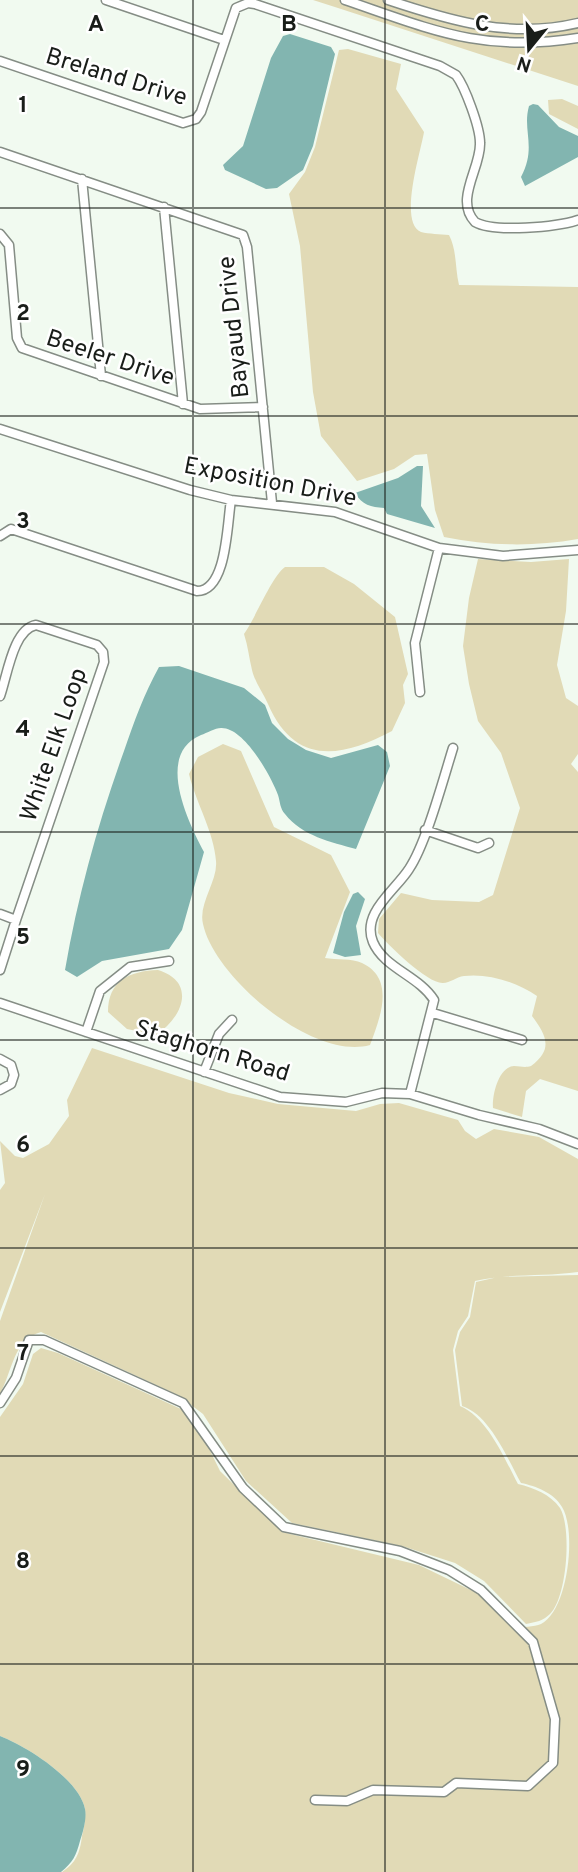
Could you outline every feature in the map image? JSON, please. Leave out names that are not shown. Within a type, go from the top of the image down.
[{"type":"street","points":[[106,0],[225,40]]},
{"type":"street","points":[[345,0],[469,40],[532,44],[578,38]]},
{"type":"street","points":[[387,0],[458,23],[490,29],[556,28],[578,23]]},
{"type":"street","name":"Breland Drive","points":[[0,61],[183,123],[190,122],[201,112],[236,8],[248,3],[255,4],[450,71],[460,81],[479,136],[480,149],[467,197],[470,218],[491,228],[565,224],[578,220]]},
{"type":"street","name":"Bayaud Drive","points":[[0,152],[236,231],[246,241],[272,503]]},
{"type":"street","points":[[82,179],[101,376]]},
{"type":"street","points":[[164,207],[183,404]]},
{"type":"street","name":"Beeler Drive","points":[[0,234],[9,244],[18,344],[27,352],[183,404],[213,411],[263,407]]},
{"type":"street","name":"Exposition Drive","points":[[0,429],[190,490],[231,500],[272,503],[357,517],[439,548],[503,556],[578,550]]},
{"type":"street","points":[[0,536],[11,529],[197,591],[206,591],[215,584],[221,566],[231,500]]},
{"type":"street","points":[[420,692],[415,643],[439,548]]},
{"type":"street","name":"White Elk Loop","points":[[0,696],[20,635],[28,627],[36,625],[97,645],[103,652],[104,662],[0,970]]},
{"type":"street","points":[[410,1094],[433,1013],[434,1000],[426,987],[384,957],[374,945],[369,930],[378,909],[413,863],[453,748]]},
{"type":"street","points":[[425,830],[478,849],[489,844]]},
{"type":"street","points":[[0,914],[16,919]]},
{"type":"street","points":[[86,1032],[100,991],[130,967],[169,961]]},
{"type":"street","name":"Staghorn Road","points":[[0,1003],[280,1097],[346,1102],[382,1093],[410,1094],[539,1129],[578,1144]]},
{"type":"street","points":[[433,1013],[522,1040]]},
{"type":"street","points":[[204,1072],[219,1034],[232,1020]]},
{"type":"street","points":[[0,1059],[11,1065],[14,1075],[10,1084],[0,1090]]},
{"type":"street","points":[[0,1403],[16,1378],[29,1340],[44,1340],[183,1404],[243,1488],[284,1527],[400,1551],[449,1570],[481,1590],[533,1642],[555,1719],[553,1763],[528,1786],[456,1783],[444,1792],[373,1790],[347,1801],[314,1800]]},
{"type":"shaded area","points":[[313,0],[578,0],[578,86],[338,8]]},
{"type":"shaded area","points":[[348,49],[401,64],[396,89],[424,132],[413,186],[411,215],[414,226],[421,232],[449,235],[459,285],[578,287],[578,539],[511,544],[444,537],[435,510],[427,454],[415,455],[394,469],[357,481],[321,436],[313,392],[300,246],[289,194],[305,172],[315,147],[339,50]]},
{"type":"shaded area","points":[[562,99],[578,106],[578,129],[549,114],[548,100]]},
{"type":"shaded area","points":[[478,559],[531,562],[569,559],[566,611],[557,665],[566,698],[578,706],[578,754],[571,764],[578,772],[578,1091],[540,1079],[526,1091],[522,1117],[493,1108],[494,1097],[497,1083],[504,1071],[514,1066],[531,1066],[543,1054],[544,1036],[532,1016],[537,996],[492,977],[464,976],[446,983],[436,982],[409,963],[378,933],[379,919],[401,893],[432,900],[479,902],[493,895],[520,808],[501,753],[478,721],[469,684],[463,646],[469,598]]},
{"type":"shaded area","points":[[285,567],[324,567],[354,584],[395,617],[408,674],[403,685],[405,703],[392,731],[355,747],[321,751],[306,747],[292,738],[279,724],[253,675],[244,634],[275,579]]},
{"type":"shaded area","points":[[223,744],[241,751],[274,827],[331,855],[350,892],[325,958],[358,961],[373,970],[379,979],[382,989],[381,1011],[370,1045],[347,1047],[321,1040],[295,1028],[246,990],[226,968],[211,945],[202,916],[216,869],[215,850],[189,774],[198,757]]},
{"type":"shaded area","points":[[158,970],[178,983],[182,991],[179,1010],[156,1035],[127,1029],[108,1012],[109,1001],[116,985],[129,976]]},
{"type":"shaded area","points":[[92,1048],[229,1093],[278,1104],[356,1111],[380,1104],[399,1103],[458,1120],[465,1131],[476,1139],[494,1129],[539,1137],[578,1159],[578,1272],[475,1281],[468,1316],[458,1331],[453,1350],[460,1406],[487,1429],[518,1484],[547,1495],[560,1508],[564,1518],[567,1546],[564,1578],[556,1605],[550,1614],[539,1621],[526,1624],[484,1581],[455,1563],[402,1546],[292,1523],[246,1481],[203,1414],[178,1395],[41,1332],[32,1336],[19,1349],[0,1394],[0,1321],[45,1194],[0,1312],[0,1190],[5,1183],[0,1141],[15,1156],[23,1158],[49,1144],[69,1116],[67,1100]]},
{"type":"shaded area","points":[[578,1275],[578,1872],[62,1872],[74,1861],[80,1848],[85,1815],[81,1798],[73,1786],[50,1765],[0,1736],[0,1417],[23,1384],[33,1354],[41,1348],[58,1353],[181,1409],[200,1430],[220,1471],[282,1532],[419,1565],[477,1593],[514,1628],[531,1626],[541,1624],[558,1604],[569,1551],[567,1518],[562,1507],[549,1494],[521,1483],[489,1428],[481,1418],[462,1406],[455,1350],[460,1332],[470,1317],[476,1282],[498,1277]]},
{"type":"water","points":[[290,34],[331,47],[335,54],[313,146],[303,170],[277,188],[266,189],[225,170],[223,165],[243,146],[271,58],[283,36]]},
{"type":"water","points":[[538,105],[559,127],[578,136],[578,157],[525,186],[521,177],[529,148],[527,115],[529,106]]},
{"type":"water","points":[[417,466],[423,466],[421,506],[435,528],[387,514],[384,508],[367,505],[355,493],[398,478]]},
{"type":"water","points":[[179,666],[244,688],[265,705],[272,723],[288,739],[306,750],[331,758],[378,745],[387,752],[390,766],[356,849],[308,833],[292,822],[282,810],[278,795],[263,765],[239,735],[221,728],[201,735],[187,744],[180,757],[179,789],[190,824],[204,852],[182,930],[169,949],[102,961],[77,977],[65,970],[83,887],[106,805],[144,698],[159,667]]},
{"type":"water","points":[[358,892],[365,899],[356,926],[361,955],[345,957],[333,953],[344,912],[353,894]]},
{"type":"water","points":[[0,1736],[50,1765],[73,1786],[81,1798],[85,1809],[82,1833],[77,1851],[61,1872],[0,1872]]}]
